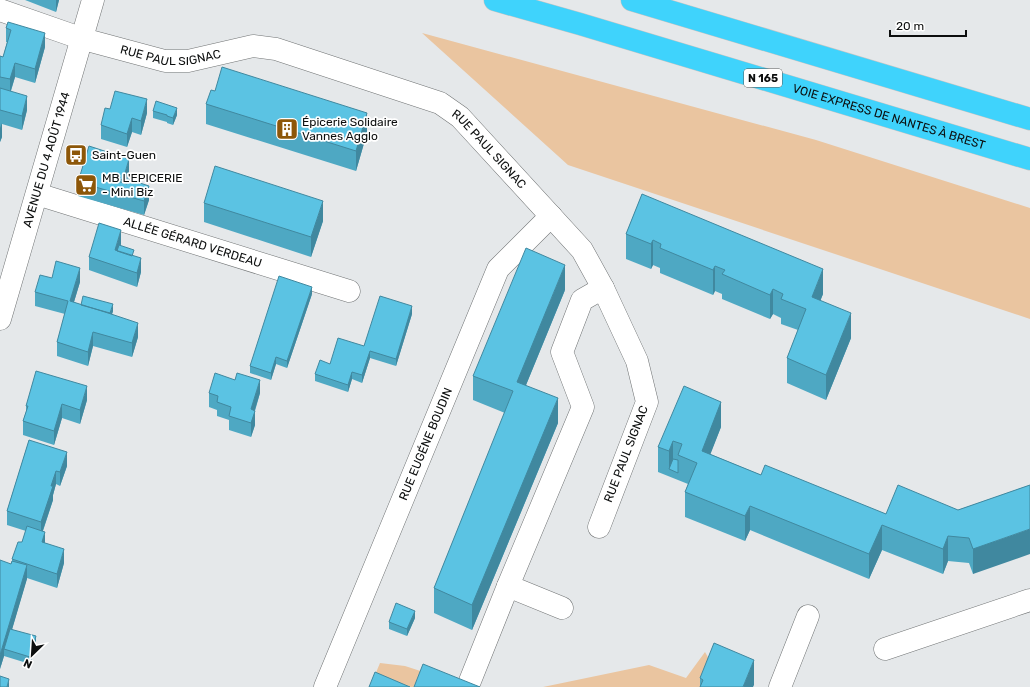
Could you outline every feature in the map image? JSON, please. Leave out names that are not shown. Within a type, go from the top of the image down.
[{"type":"highway","name":"VOIE EXPRESS DE NANTES À BREST","points":[[495,0],[1030,159]]},
{"type":"highway","points":[[632,0],[1030,119]]},
{"type":"street","name":"AVENUE DU 4 AOÛT 1944","points":[[0,319],[83,39],[93,0]]},
{"type":"street","name":"RUE PAUL SIGNAC","points":[[0,10],[83,39],[165,61],[188,61],[253,46],[276,49],[440,103],[460,117],[582,250],[603,288],[637,361],[647,402],[599,527]]},
{"type":"street","name":"ALLÉE GÉRARD VERDEAU","points":[[37,194],[349,291]]},
{"type":"street","name":"RUE EUGÉNE BOUDIN","points":[[325,687],[498,269],[551,216]]},
{"type":"street","points":[[470,680],[583,407],[562,352],[582,300],[603,288]]},
{"type":"street","points":[[508,586],[562,608]]},
{"type":"street","points":[[885,649],[1030,600]]},
{"type":"street","points":[[780,687],[808,616]]},
{"type":"shaded area","points":[[422,33],[816,140],[1030,208],[1030,319],[568,165]]},
{"type":"shaded area","points":[[705,652],[714,668],[705,687],[543,687],[649,665],[686,678]]},
{"type":"shaded area","points":[[380,663],[405,666],[470,687],[370,687]]},
{"type":"building","points":[[8,22],[45,33],[35,69],[15,63],[10,79],[0,77],[0,56],[3,57],[11,30],[6,28]]},
{"type":"building","points":[[222,67],[367,113],[356,151],[206,104],[211,90],[215,91]]},
{"type":"building","points":[[0,88],[27,96],[22,116],[0,110]]},
{"type":"building","points":[[115,91],[147,99],[141,121],[132,118],[127,134],[101,125],[105,108],[110,109]]},
{"type":"building","points":[[156,101],[177,108],[173,118],[153,111]]},
{"type":"building","points":[[89,146],[129,159],[123,180],[115,178],[114,180],[127,184],[128,179],[149,186],[144,201],[78,182]]},
{"type":"building","points":[[215,166],[323,201],[311,237],[204,203]]},
{"type":"building","points":[[642,194],[823,269],[812,297],[851,313],[826,375],[787,358],[806,309],[781,299],[783,294],[773,289],[770,295],[722,274],[725,270],[715,266],[713,270],[660,248],[661,244],[653,240],[651,244],[626,234]]},
{"type":"building","points":[[99,223],[121,230],[115,250],[141,258],[137,273],[89,257]]},
{"type":"building","points":[[119,245],[134,250],[132,256],[117,251]]},
{"type":"building","points":[[526,248],[565,265],[517,382],[558,398],[472,605],[434,588],[513,391],[473,376]]},
{"type":"building","points":[[56,261],[80,268],[70,301],[138,323],[132,343],[93,332],[88,352],[57,342],[68,301],[35,292],[40,275],[52,278]]},
{"type":"building","points":[[279,276],[312,287],[287,361],[276,357],[271,373],[250,366]]},
{"type":"building","points":[[83,296],[113,304],[110,313],[81,305]]},
{"type":"building","points":[[380,296],[412,306],[396,359],[370,351],[362,375],[352,372],[348,385],[315,374],[320,360],[330,364],[338,338],[364,346]]},
{"type":"building","points":[[36,371],[87,386],[80,410],[62,404],[54,431],[23,421]]},
{"type":"building","points":[[215,373],[235,380],[237,373],[260,380],[251,409],[255,411],[251,423],[229,416],[231,407],[217,402],[218,396],[209,393]]},
{"type":"building","points":[[684,386],[721,402],[702,451],[761,475],[765,465],[886,514],[898,485],[958,510],[1030,485],[1030,529],[973,549],[969,538],[948,536],[943,549],[882,525],[869,554],[750,506],[745,516],[685,492],[697,463],[678,455],[682,444],[673,441],[669,451],[658,447]]},
{"type":"building","points":[[29,440],[67,452],[60,472],[56,471],[51,486],[53,486],[41,522],[7,511]]},
{"type":"building","points":[[673,459],[678,460],[678,473],[669,469]]},
{"type":"building","points":[[27,526],[45,532],[42,542],[64,549],[57,574],[12,559],[18,542],[22,542]]},
{"type":"building","points":[[0,560],[11,564],[12,561],[27,565],[0,655]]},
{"type":"building","points":[[396,603],[415,611],[407,629],[389,622]]},
{"type":"building","points":[[10,629],[36,636],[30,657],[4,649]]},
{"type":"building","points":[[714,643],[754,660],[743,687],[700,687],[703,680],[700,678]]},
{"type":"building","points":[[423,664],[480,687],[414,687]]},
{"type":"building","points":[[375,672],[410,687],[369,687]]},
{"type":"building","points":[[0,676],[9,679],[7,687],[0,687]]},
{"type":"place","name":"Épicerie Solidaire Vannes Agglo","points":[[287,129]]},
{"type":"place","name":"Saint-Guen","points":[[76,155]]},
{"type":"place","name":"MB L'EPICERIE - Mini Biz","points":[[86,185]]}]
